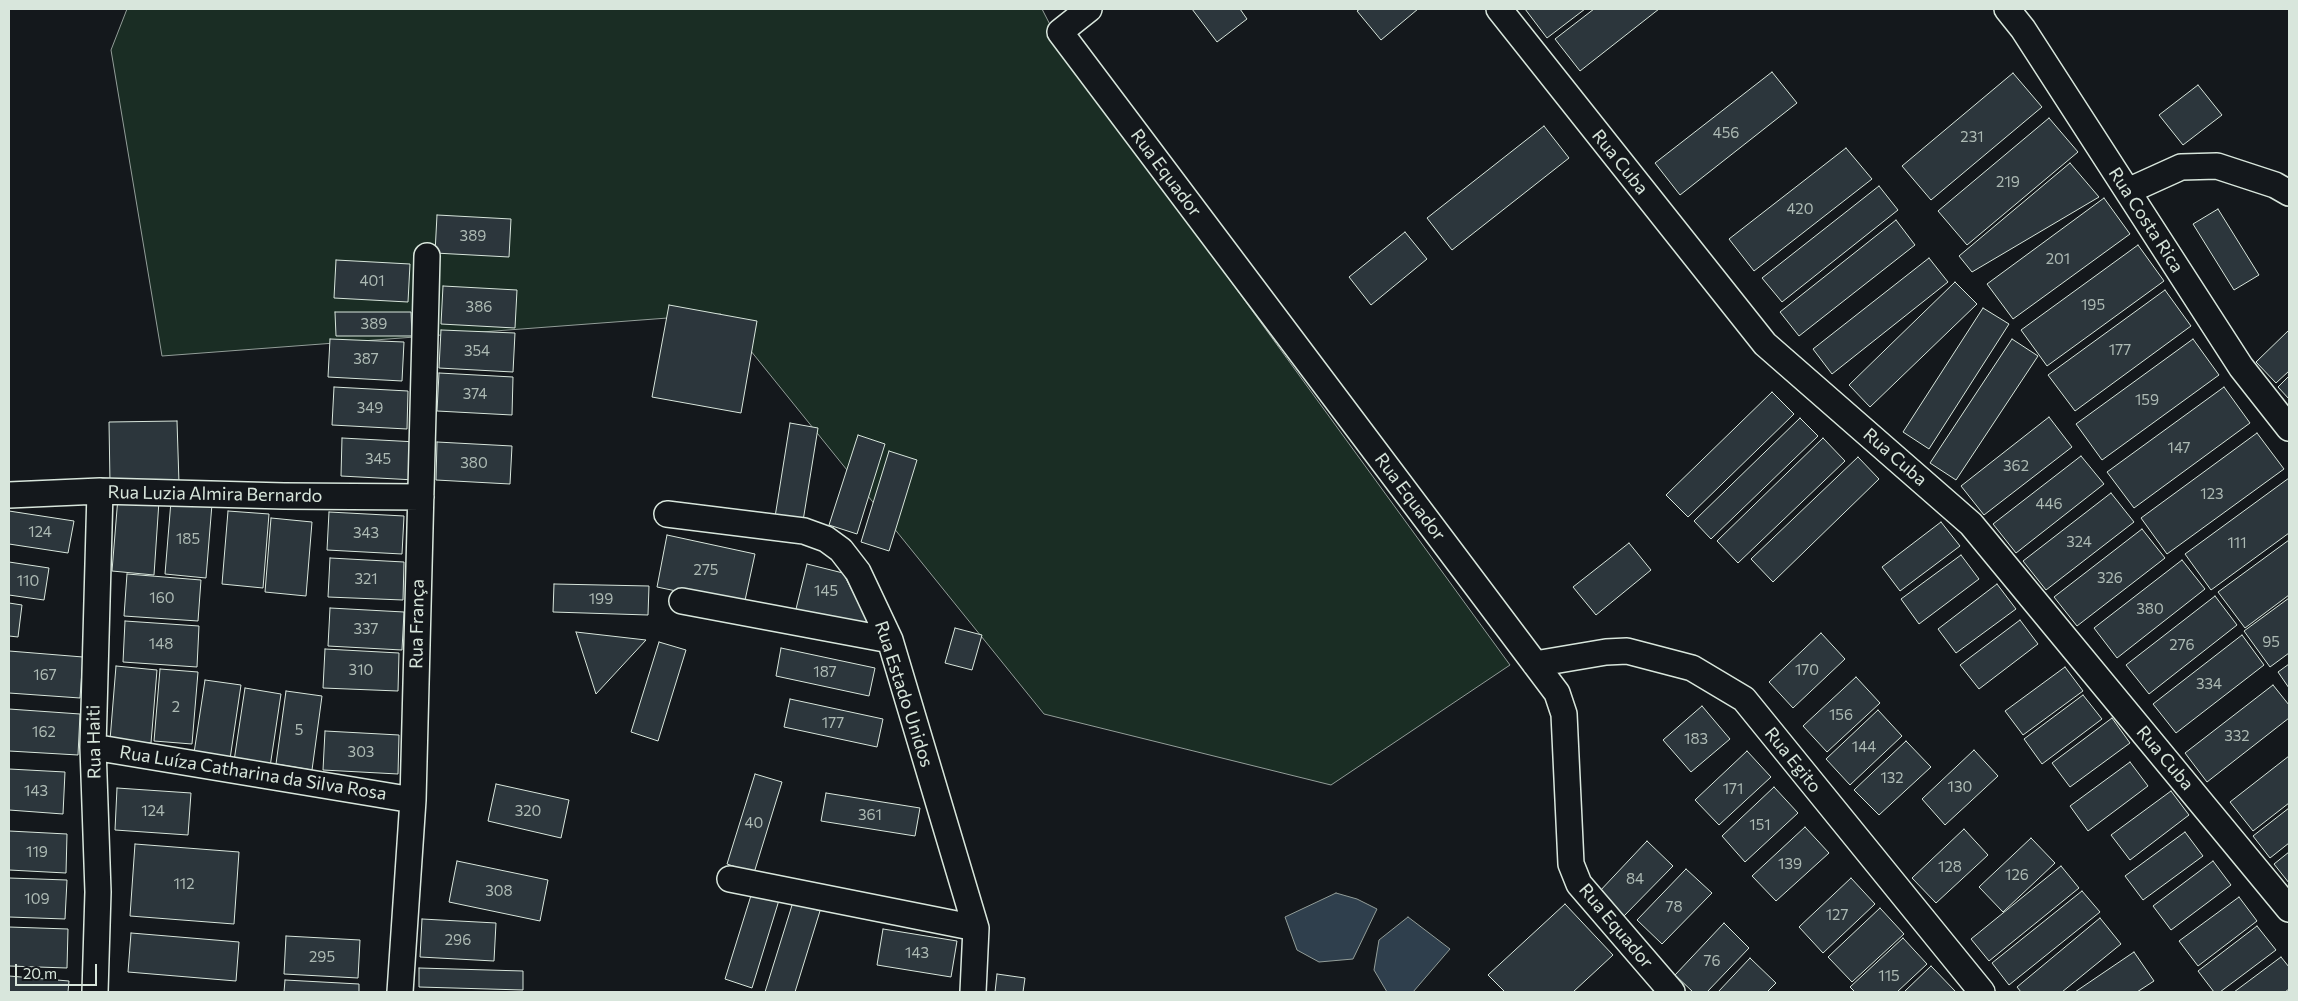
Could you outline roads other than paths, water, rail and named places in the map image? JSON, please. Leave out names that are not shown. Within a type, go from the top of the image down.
[{"type":"street","name":"Rua Equador","points":[[1089,9],[1060,32],[1557,693],[1564,714],[1571,864],[1579,884],[1672,992]]},
{"type":"street","name":"Rua Cuba","points":[[1498,9],[1765,344],[1971,524],[2289,908]]},
{"type":"street","name":"Rua Costa Rica","points":[[2007,9],[2023,29],[2241,367],[2289,428]]},
{"type":"street","points":[[2128,191],[2181,167],[2217,166],[2275,185],[2289,193]]},
{"type":"street","name":"Rua França","points":[[400,992],[413,800],[427,256]]},
{"type":"street","name":"Rua Luzia Almira Bernardo","points":[[9,495],[100,491],[284,496],[421,497]]},
{"type":"street","name":"Rua Haiti","points":[[95,992],[98,892],[92,747],[100,491]]},
{"type":"street","name":"Rua Estado Unidos","points":[[667,514],[804,531],[826,539],[841,550],[858,572],[890,640],[976,928],[973,992]]},
{"type":"street","points":[[682,601],[890,640]]},
{"type":"street","name":"Rua Egito","points":[[1535,664],[1606,652],[1627,651],[1692,668],[1744,700],[1982,992]]},
{"type":"street","name":"Rua Luíza Catharina da Silva Rosa","points":[[92,747],[413,800]]},
{"type":"street","points":[[730,879],[976,928]]},
{"type":"water","points":[[1336,893],[1357,899],[1377,909],[1353,959],[1319,962],[1297,950],[1285,917]]},
{"type":"water","points":[[1408,917],[1450,949],[1413,992],[1387,992],[1374,970],[1379,940]]}]
